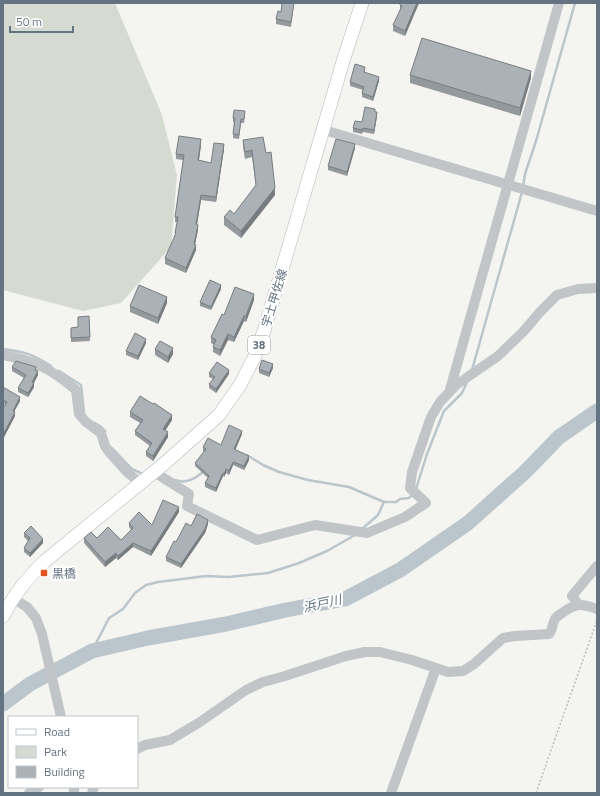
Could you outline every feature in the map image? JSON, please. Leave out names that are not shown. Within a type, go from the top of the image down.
[{"type":"main road","name":"宇土甲佐線","points":[[3,616],[12,598],[28,576],[154,472],[219,415],[244,379],[254,358],[266,324],[362,3]]},
{"type":"street","points":[[449,393],[559,3]]},
{"type":"street","points":[[324,130],[597,211]]},
{"type":"street","points":[[154,472],[189,494],[187,506],[257,540],[315,525],[367,533],[406,517],[426,503],[410,488],[412,472],[431,417],[440,402],[456,385],[498,356],[523,332],[557,295],[578,289],[597,288]]},
{"type":"street","points":[[3,355],[24,359],[38,364],[62,378],[76,390],[79,414],[86,422],[101,433],[105,446],[110,453],[140,483]]},
{"type":"street","points":[[579,604],[572,596],[597,566]]},
{"type":"street","points":[[12,598],[27,607],[36,618],[42,634],[61,716]]},
{"type":"street","points":[[138,748],[145,745],[170,740],[200,722],[246,690],[263,682],[346,656],[365,652],[380,652],[448,672],[462,671],[474,664],[503,638],[549,634],[555,618],[579,604],[597,609]]},
{"type":"street","points":[[391,793],[436,668]]},
{"type":"path","points":[[536,793],[597,620]]},
{"type":"green space","points":[[3,3],[115,3],[162,115],[177,175],[171,247],[121,303],[83,311],[3,290]]},
{"type":"building","points":[[282,3],[294,3],[291,22],[276,19],[278,11],[281,12]]},
{"type":"building","points":[[400,3],[417,3],[405,31],[393,25],[402,6]]},
{"type":"building","points":[[422,38],[531,71],[520,108],[410,75]]},
{"type":"building","points":[[355,64],[365,67],[364,72],[379,77],[373,97],[362,93],[364,87],[350,82]]},
{"type":"building","points":[[365,107],[375,109],[375,112],[377,112],[374,130],[353,128],[355,121],[362,122]]},
{"type":"building","points":[[234,110],[245,111],[244,119],[241,119],[239,135],[233,134],[235,118],[233,118]]},
{"type":"building","points":[[179,136],[201,139],[198,160],[211,163],[214,143],[224,144],[216,197],[201,195],[196,224],[198,225],[194,244],[196,245],[186,268],[165,258],[176,233],[178,217],[175,217],[184,155],[176,154]]},
{"type":"building","points":[[263,137],[266,153],[271,152],[275,188],[241,231],[224,217],[230,210],[234,214],[256,185],[252,150],[245,152],[243,140]]},
{"type":"building","points":[[336,139],[355,144],[347,172],[328,166]]},
{"type":"building","points":[[210,280],[221,285],[211,307],[200,302]]},
{"type":"building","points":[[139,285],[167,297],[158,318],[130,306]]},
{"type":"building","points":[[235,287],[254,294],[246,316],[244,316],[234,337],[228,334],[220,350],[213,347],[216,340],[211,337],[222,314],[224,315]]},
{"type":"building","points":[[89,316],[90,337],[71,338],[71,328],[78,327],[78,317]]},
{"type":"building","points":[[135,333],[146,339],[138,356],[126,351]]},
{"type":"building","points":[[160,341],[173,348],[168,357],[155,349]]},
{"type":"building","points":[[262,360],[273,364],[269,373],[259,369]]},
{"type":"building","points":[[16,361],[36,367],[35,370],[38,371],[32,382],[34,383],[28,393],[18,388],[26,375],[12,367]]},
{"type":"building","points":[[217,362],[229,370],[216,389],[209,384],[215,377],[209,373]]},
{"type":"building","points":[[3,387],[20,397],[13,411],[15,412],[3,435],[3,408],[7,402],[3,400]]},
{"type":"building","points":[[140,396],[172,415],[163,429],[168,432],[153,456],[146,452],[152,443],[135,431],[143,420],[130,412]]},
{"type":"building","points":[[229,425],[242,431],[234,449],[249,456],[244,466],[233,462],[229,471],[226,469],[224,474],[223,473],[216,488],[205,483],[209,476],[195,463],[206,449],[203,447],[208,438],[221,445]]},
{"type":"building","points":[[163,500],[179,507],[151,551],[133,543],[118,556],[116,553],[105,562],[84,538],[91,532],[97,538],[108,527],[121,540],[133,528],[129,523],[139,512],[152,525]]},
{"type":"building","points":[[197,514],[208,520],[205,529],[181,564],[166,557],[174,541],[176,542],[186,523],[191,526]]},
{"type":"building","points":[[31,526],[43,539],[30,553],[24,548],[30,538],[24,533]]},
{"type":"waterway","points":[[523,187],[525,174],[536,141],[575,3]]},
{"type":"waterway","points":[[472,370],[522,192]]},
{"type":"waterway","points":[[3,349],[28,354],[51,366]]},
{"type":"waterway","points":[[59,371],[81,385],[84,412]]},
{"type":"waterway","points":[[416,489],[427,454],[444,411],[462,393],[468,380]]},
{"type":"waterway","name":"浜戸川","points":[[3,704],[30,684],[92,651],[148,638],[226,624],[286,610],[345,599],[400,570],[468,523],[525,472],[559,437],[597,411]]},
{"type":"waterway","points":[[95,423],[105,431]]},
{"type":"waterway","points":[[112,448],[132,469],[145,475]]},
{"type":"waterway","points":[[247,455],[263,465],[279,472],[308,480],[349,487],[384,502],[396,502],[400,499],[409,498],[412,495]]},
{"type":"waterway","points":[[175,480],[187,481],[204,471]]},
{"type":"waterway","points":[[362,529],[378,515],[384,502]]},
{"type":"waterway","points":[[92,651],[109,618],[123,609],[135,593],[146,585],[206,576],[228,577],[268,573],[299,563],[327,551],[355,535]]},
{"type":"place","name":"黒橋","points":[[44,573]]}]
